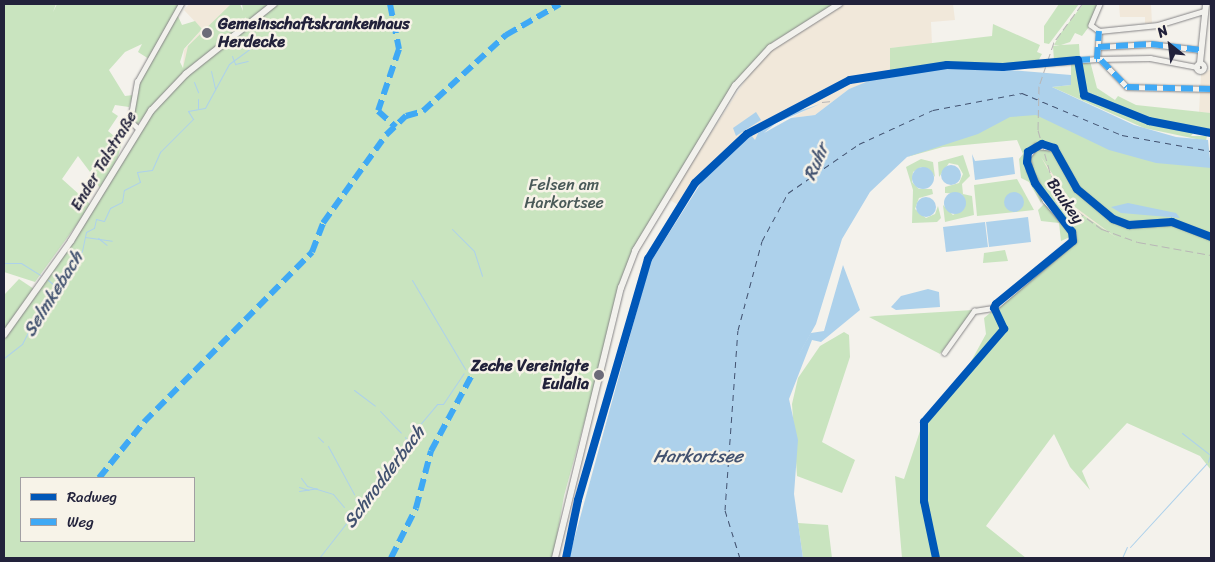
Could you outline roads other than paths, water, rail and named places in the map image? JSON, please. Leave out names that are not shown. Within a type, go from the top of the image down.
[{"type":"main road","name":"Ender Talstraße","points":[[4,335],[71,241],[137,128],[172,87],[274,4]]},
{"type":"main road","points":[[555,558],[562,516],[628,266],[728,96],[759,58],[791,32],[839,4]]},
{"type":"main road","points":[[1205,66],[1201,50],[1207,6]]},
{"type":"street","points":[[137,128],[130,121],[137,82],[181,4]]},
{"type":"street","points":[[1100,4],[1092,25],[1099,31],[1158,25],[1207,6]]},
{"type":"street","points":[[1099,31],[1099,60],[1128,87],[1211,89]]},
{"type":"street","points":[[1098,47],[1150,44],[1201,50]]},
{"type":"street","points":[[1032,64],[1041,62],[1150,58],[1205,66]]},
{"type":"street","name":"Baukey","points":[[944,353],[973,312],[994,308],[1073,241],[1072,232],[1045,201],[1030,171],[1027,157],[1036,146],[1054,148],[1082,195],[1113,219],[1129,225],[1172,222],[1211,237]]},
{"type":"water","name":"Harkortsee","points":[[961,66],[1071,75],[1071,85],[1052,87],[1134,125],[1176,137],[1208,140],[1211,168],[1156,163],[1109,150],[1036,115],[1010,117],[978,134],[907,157],[870,192],[842,239],[816,324],[794,363],[811,333],[824,331],[843,265],[860,310],[821,342],[812,340],[789,399],[798,440],[794,494],[803,558],[569,558],[650,263],[706,175],[736,145],[751,135],[755,140],[759,131],[783,116],[820,104],[776,123],[764,133],[791,118],[815,115],[849,89],[871,80]]},
{"type":"water","points":[[756,112],[761,120],[736,136],[733,128]]},
{"type":"water","points":[[972,154],[975,161],[1013,157],[1015,174],[975,180]]},
{"type":"water","points":[[947,165],[955,165],[961,171],[961,179],[955,185],[947,185],[941,179],[941,171]]},
{"type":"water","points":[[923,167],[931,170],[934,178],[931,186],[923,189],[915,186],[912,178],[915,170]]},
{"type":"water","points":[[955,192],[963,195],[966,203],[963,211],[955,214],[947,211],[944,203],[947,195]]},
{"type":"water","points":[[1014,192],[1021,195],[1024,202],[1021,209],[1014,212],[1007,209],[1004,202],[1007,195]]},
{"type":"water","points":[[922,197],[930,197],[936,203],[936,211],[930,217],[922,217],[916,211],[916,203]]},
{"type":"water","points":[[1128,203],[1176,213],[1180,218],[1121,213],[1111,207]]},
{"type":"water","points":[[1028,217],[1031,242],[989,247],[986,222]]},
{"type":"water","points":[[985,222],[988,247],[946,252],[943,227]]},
{"type":"water","points":[[928,289],[939,292],[940,307],[896,310],[891,307],[901,296]]},
{"type":"waterway","name":"Selmkebach","points":[[4,358],[22,344],[35,319],[49,307],[58,283],[82,251],[86,232],[94,228],[96,219],[104,221],[110,208],[122,202],[124,190],[140,182],[137,172],[152,170],[160,152],[193,119],[188,111],[205,108],[229,64],[250,49]]},
{"type":"waterway","points":[[232,56],[235,64],[248,61]]},
{"type":"waterway","points":[[211,71],[215,89]]},
{"type":"waterway","points":[[194,82],[198,92]]},
{"type":"waterway","points":[[198,99],[198,108]]},
{"type":"waterway","points":[[452,229],[474,251],[482,276]]},
{"type":"waterway","points":[[85,237],[112,241]]},
{"type":"waterway","points":[[98,238],[107,245]]},
{"type":"waterway","points":[[4,263],[21,263],[40,275]]},
{"type":"waterway","points":[[48,280],[56,287]]},
{"type":"waterway","name":"Schnodderbach","points":[[412,280],[465,369]]},
{"type":"waterway","name":"Schnodderbach","points":[[319,558],[355,512],[367,505],[412,434],[437,404],[443,404],[464,373]]},
{"type":"waterway","points":[[354,390],[375,406]]},
{"type":"waterway","points":[[380,411],[401,433]]},
{"type":"waterway","points":[[1182,433],[1210,455],[1208,462]]},
{"type":"waterway","points":[[318,437],[323,442]]},
{"type":"waterway","name":"Schnodderbach","points":[[405,437],[408,442]]},
{"type":"waterway","points":[[328,446],[354,494]]},
{"type":"waterway","points":[[1130,547],[1206,464]]},
{"type":"waterway","points":[[301,478],[307,486],[333,494],[344,507]]},
{"type":"waterway","points":[[299,487],[309,490]]},
{"type":"waterway","points":[[299,491],[317,488]]},
{"type":"waterway","points":[[355,499],[359,507]]},
{"type":"waterway","name":"Schnodderbach","points":[[346,512],[350,519]]},
{"type":"waterway","points":[[1122,558],[1127,547]]},
{"type":"railway","points":[[1082,4],[1054,42],[1039,86],[1038,130],[1051,176],[1077,211],[1102,229],[1138,242],[1211,255]]},
{"type":"railway","points":[[822,102],[832,101]]},
{"type":"place","name":"Gemeinschaftskrankenhaus Herdecke","points":[[207,33]]},
{"type":"place","name":"Zeche Vereinigte Eulalia","points":[[599,375]]},
{"type":"water label","name":"Ruhr","points":[[816,162]]},
{"type":"park label","name":"Felsen am Harkortsee","points":[[564,194]]}]
